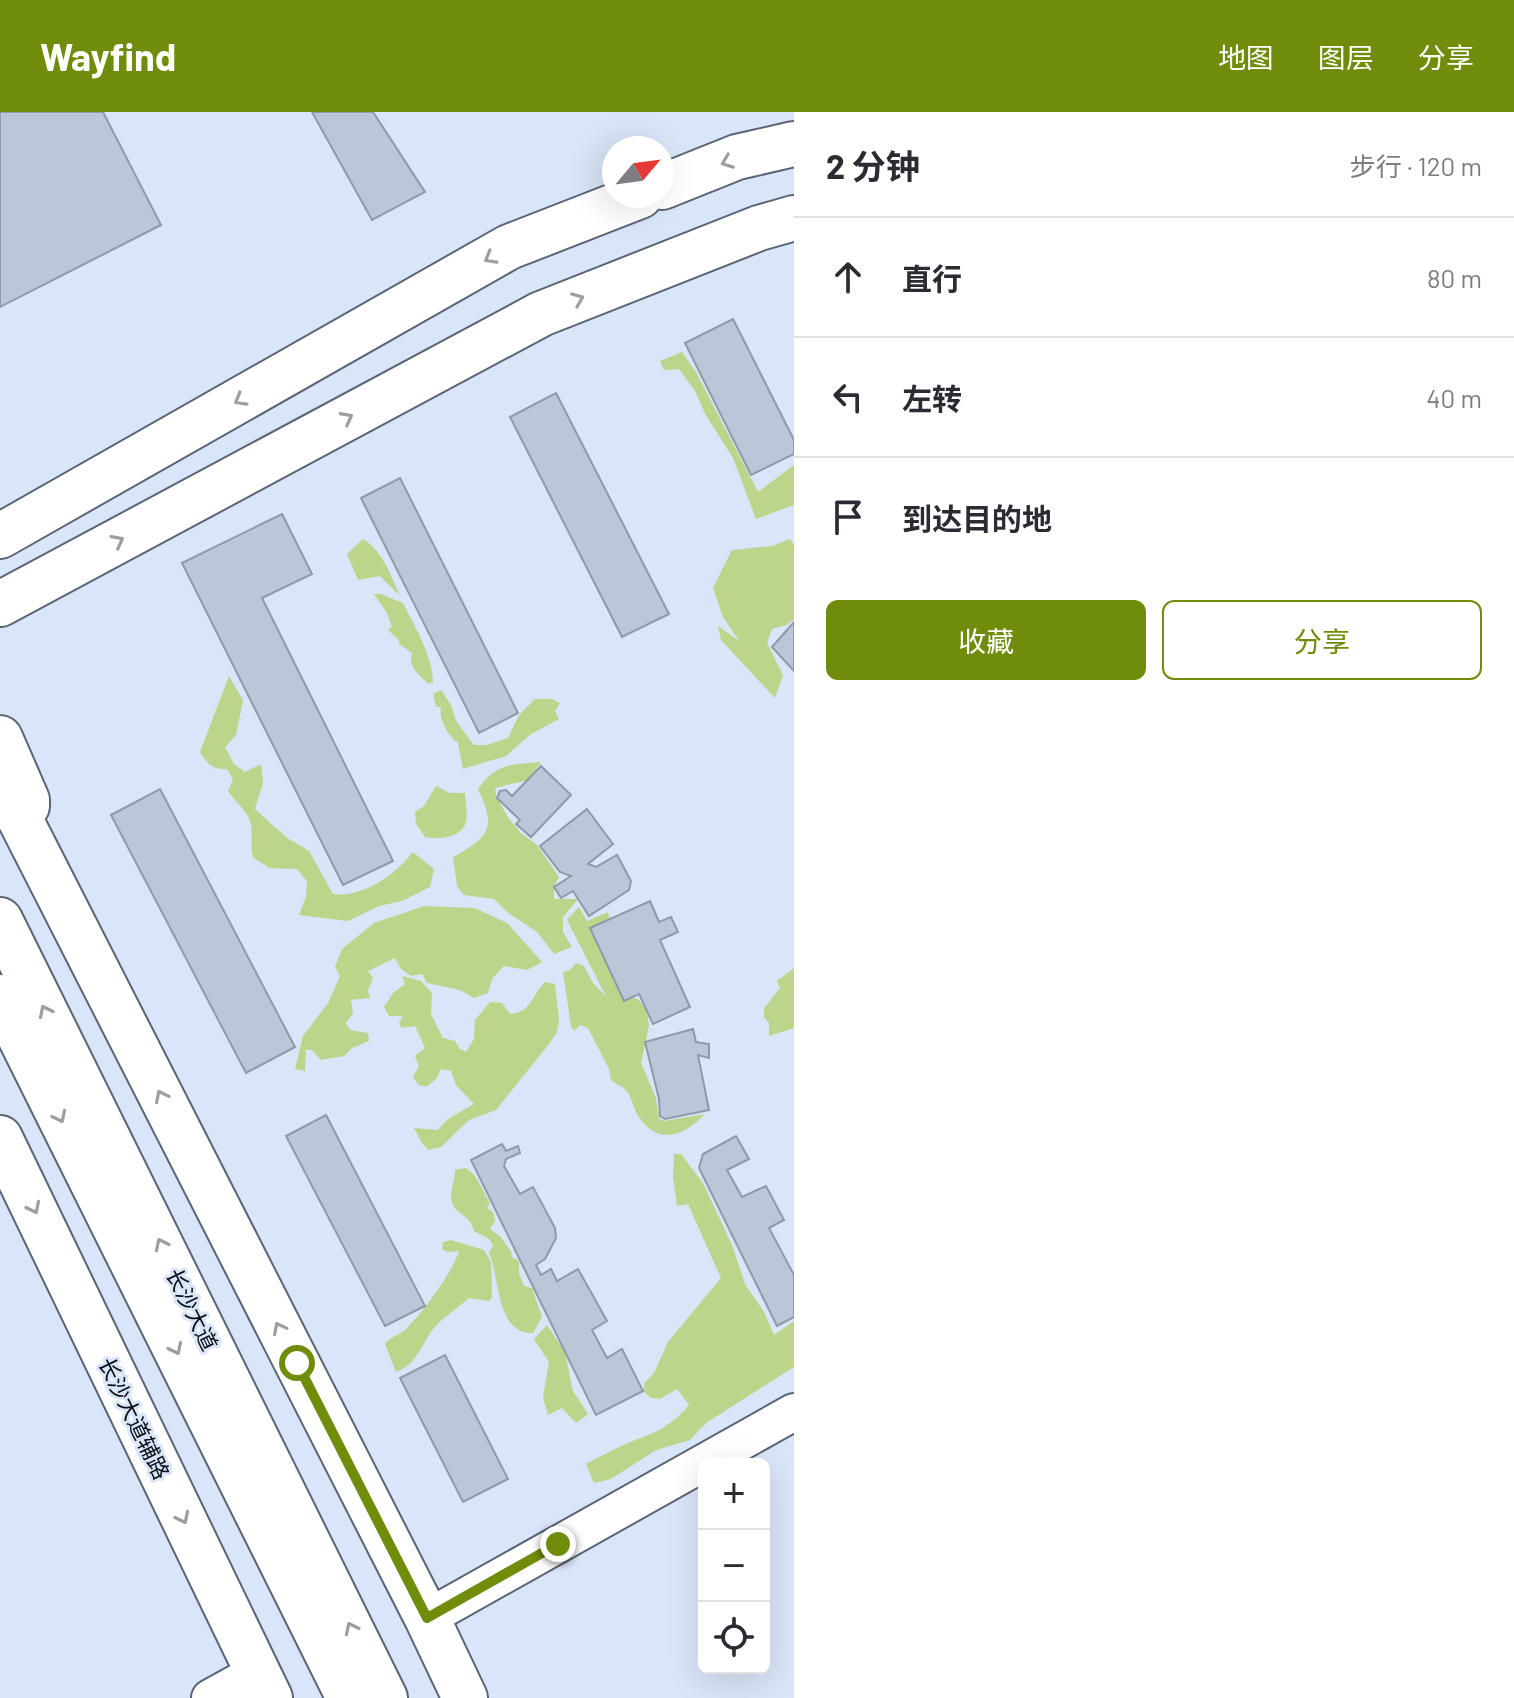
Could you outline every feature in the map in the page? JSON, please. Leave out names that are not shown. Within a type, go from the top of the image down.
[{"type":"main road","points":[[674,182],[737,157],[794,144]]},
{"type":"main road","points":[[10,524],[509,247],[609,208]]},
{"type":"main road","points":[[0,604],[541,314],[759,228],[794,218]]},
{"type":"main road","points":[[0,638],[78,562]]},
{"type":"main road","points":[[0,738],[27,800],[21,843]]},
{"type":"main road","points":[[0,780],[21,843],[427,1618],[465,1698]]},
{"type":"main road","name":"长沙大道","points":[[0,920],[385,1698]]},
{"type":"main road","name":"长沙大道","points":[[0,997],[349,1698]]},
{"type":"main road","name":"长沙大道辅路","points":[[0,1138],[264,1685]]},
{"type":"street","points":[[427,1618],[794,1412]]},
{"type":"street","points":[[210,1698],[264,1685]]},
{"type":"green space","points":[[682,352],[696,372],[758,492],[794,465],[794,505],[756,519],[733,458],[705,414],[695,391],[679,369],[664,370],[660,361]]},
{"type":"green space","points":[[363,539],[381,557],[400,596],[380,576],[358,580],[347,554]]},
{"type":"green space","points":[[790,539],[794,545],[794,619],[787,625],[772,629],[767,643],[783,675],[775,698],[721,640],[718,626],[739,641],[723,617],[713,588],[732,550],[772,546]]},
{"type":"green space","points":[[374,594],[403,603],[426,652],[433,682],[428,684],[415,670],[412,653],[398,643],[400,641],[388,630],[392,627],[387,613]]},
{"type":"green space","points":[[229,676],[243,700],[236,735],[225,747],[234,764],[245,772],[261,764],[263,783],[255,809],[287,838],[309,851],[333,894],[367,889],[397,869],[413,852],[434,869],[430,887],[348,921],[299,915],[306,897],[307,881],[297,869],[269,868],[253,857],[249,819],[228,791],[233,779],[227,769],[211,765],[200,752]]},
{"type":"green space","points":[[441,690],[451,705],[456,721],[474,745],[487,745],[508,738],[519,715],[535,699],[552,699],[560,703],[555,711],[559,719],[531,734],[506,756],[463,769],[458,743],[445,727],[441,707],[436,707],[433,694]]},
{"type":"green space","points":[[541,762],[528,780],[495,788],[509,819],[537,845],[559,877],[554,887],[554,899],[578,899],[563,917],[563,932],[572,947],[554,954],[537,932],[494,899],[464,895],[457,886],[453,857],[475,843],[486,830],[487,813],[478,789],[485,780],[506,766]]},
{"type":"green space","points":[[436,786],[450,793],[465,793],[466,821],[455,834],[425,837],[416,824],[415,812],[424,806]]},
{"type":"green space","points":[[424,906],[475,908],[507,923],[542,962],[527,970],[504,966],[492,979],[488,993],[474,998],[460,990],[427,983],[422,974],[411,976],[401,969],[395,958],[368,971],[373,978],[368,990],[370,998],[351,1000],[353,1013],[346,1023],[350,1030],[368,1033],[369,1041],[352,1048],[344,1056],[321,1060],[312,1050],[306,1050],[305,1071],[295,1069],[303,1036],[328,1003],[340,976],[335,967],[342,949],[374,923]]},
{"type":"green space","points":[[579,907],[587,921],[608,912],[628,997],[638,999],[647,1011],[649,1026],[641,1063],[656,1098],[659,1118],[664,1121],[705,1114],[682,1132],[665,1135],[649,1128],[639,1117],[627,1091],[611,1080],[609,1069],[588,1028],[580,1025],[574,1031],[571,1026],[563,972],[576,963],[584,966],[593,983],[606,996],[567,920]]},
{"type":"green space","points":[[794,968],[794,1028],[769,1036],[764,1008],[780,988],[777,981]]},
{"type":"green space","points":[[402,976],[421,981],[432,993],[431,1014],[443,1038],[455,1041],[466,1052],[474,1039],[475,1020],[490,1002],[502,1003],[510,1014],[517,1013],[527,1007],[545,982],[555,984],[559,1019],[557,1032],[549,1044],[496,1110],[469,1120],[441,1147],[429,1150],[414,1128],[438,1130],[448,1119],[474,1104],[456,1085],[451,1071],[441,1069],[436,1079],[426,1087],[419,1085],[413,1077],[419,1066],[415,1056],[425,1048],[415,1026],[402,1028],[399,1023],[403,1016],[389,1016],[384,1007],[393,993],[405,984]]},
{"type":"green space","points":[[674,1154],[681,1154],[703,1183],[732,1245],[745,1284],[764,1312],[774,1335],[794,1321],[794,1367],[706,1423],[690,1440],[656,1450],[611,1479],[594,1483],[586,1464],[664,1427],[689,1405],[677,1389],[660,1399],[651,1398],[643,1391],[645,1382],[654,1373],[668,1342],[721,1278],[688,1204],[677,1206]]},
{"type":"green space","points":[[465,1168],[477,1179],[490,1203],[487,1208],[493,1212],[495,1221],[490,1229],[501,1237],[512,1253],[511,1257],[519,1261],[524,1286],[532,1288],[542,1317],[533,1333],[521,1331],[505,1314],[489,1253],[493,1245],[489,1239],[474,1231],[470,1222],[453,1205],[451,1192],[455,1170]]},
{"type":"green space","points":[[451,1240],[484,1250],[491,1262],[492,1297],[489,1301],[469,1298],[429,1334],[410,1364],[396,1372],[385,1344],[405,1330],[443,1282],[459,1251],[442,1249],[443,1242]]},
{"type":"green space","points":[[547,1325],[565,1352],[573,1391],[588,1414],[576,1423],[562,1408],[548,1415],[543,1397],[549,1362],[534,1339]]},
{"type":"building","points":[[0,112],[103,112],[161,225],[0,307]]},
{"type":"building","points":[[312,112],[373,112],[425,192],[372,220]]},
{"type":"building","points":[[733,319],[794,440],[794,454],[751,475],[685,343]]},
{"type":"building","points":[[556,393],[669,614],[622,637],[510,417]]},
{"type":"building","points":[[400,478],[518,713],[479,733],[361,498]]},
{"type":"building","points":[[282,514],[312,574],[262,598],[393,861],[343,885],[182,563]]},
{"type":"building","points":[[794,622],[794,671],[772,647]]},
{"type":"building","points":[[541,766],[571,795],[531,837],[516,824],[520,820],[497,798],[500,791],[506,790],[512,796]]},
{"type":"building","points":[[160,789],[295,1047],[246,1073],[111,815]]},
{"type":"building","points":[[587,809],[613,844],[588,864],[596,867],[617,855],[631,881],[629,890],[589,916],[573,891],[561,898],[554,887],[571,876],[560,872],[540,846]]},
{"type":"building","points":[[650,901],[659,922],[671,917],[678,932],[660,940],[690,1007],[653,1024],[639,994],[624,1001],[590,928]]},
{"type":"building","points":[[693,1029],[696,1042],[709,1044],[709,1058],[698,1055],[709,1110],[665,1119],[660,1116],[645,1042]]},
{"type":"building","points":[[326,1115],[425,1306],[385,1326],[286,1136]]},
{"type":"building","points":[[736,1136],[749,1159],[727,1170],[742,1197],[766,1186],[784,1220],[769,1228],[794,1275],[794,1317],[777,1326],[699,1168],[703,1154]]},
{"type":"building","points":[[502,1144],[506,1151],[518,1146],[520,1153],[506,1159],[504,1166],[520,1194],[533,1187],[555,1228],[556,1238],[545,1259],[536,1265],[541,1275],[551,1269],[557,1281],[578,1269],[607,1321],[592,1330],[607,1358],[622,1349],[643,1391],[596,1415],[471,1160]]},
{"type":"building","points":[[445,1355],[508,1479],[463,1502],[400,1378]]},
{"type":"route","points":[[297,1363],[427,1618],[558,1544]]}]
